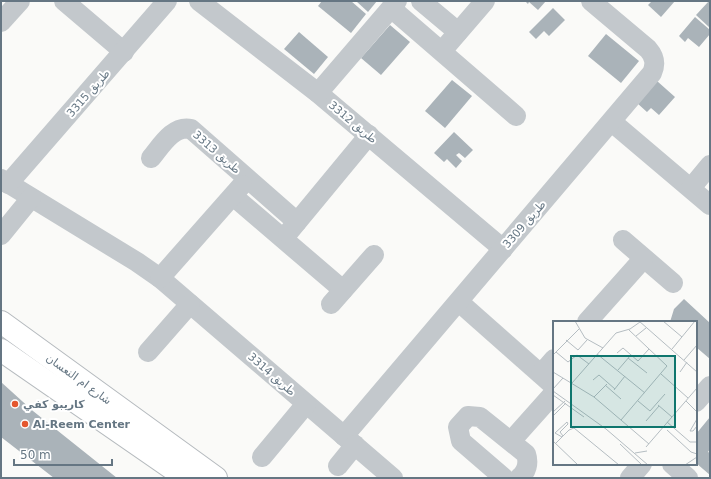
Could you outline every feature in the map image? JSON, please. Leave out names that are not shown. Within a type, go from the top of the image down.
[{"type":"main road","name":"شارع ام النعسان","points":[[1,322],[216,478]]},
{"type":"main road","name":"شارع ام النعسان","points":[[1,350],[186,478]]},
{"type":"street","points":[[1,22],[20,1]]},
{"type":"street","points":[[64,1],[124,52]]},
{"type":"street","name":"طريق 3315","points":[[5,182],[124,52],[168,1]]},
{"type":"street","name":"طريق 3312","points":[[199,1],[318,93],[503,250]]},
{"type":"street","points":[[421,1],[458,32]]},
{"type":"street","points":[[442,51],[485,1]]},
{"type":"street","name":"طريق 3309","points":[[349,441],[459,302],[652,74],[655,67],[654,60],[648,49],[613,8],[591,1]]},
{"type":"street","points":[[318,93],[394,5],[442,51],[516,116]]},
{"type":"street","points":[[612,122],[710,205]]},
{"type":"street","name":"طريق 3313","points":[[151,158],[173,133],[186,128],[195,132],[297,222]]},
{"type":"street","points":[[283,239],[369,135]]},
{"type":"street","points":[[691,188],[710,165]]},
{"type":"street","name":"طريق 3313","points":[[160,278],[248,178]]},
{"type":"street","name":"طريق 3314","points":[[5,182],[137,262],[160,278],[393,478]]},
{"type":"street","points":[[233,196],[283,239],[337,297],[374,255]]},
{"type":"street","points":[[1,235],[31,198]]},
{"type":"street","points":[[623,240],[643,259],[673,283]]},
{"type":"street","points":[[588,321],[643,259]]},
{"type":"street","points":[[459,302],[547,380],[553,362]]},
{"type":"street","points":[[148,352],[190,304]]},
{"type":"street","points":[[697,401],[710,386]]},
{"type":"street","points":[[512,440],[553,394]]},
{"type":"street","points":[[262,457],[306,404]]},
{"type":"street","points":[[504,478],[461,441],[458,427],[468,416],[480,417],[512,440],[526,454],[528,461],[526,469],[519,478]]},
{"type":"street","points":[[338,466],[349,441]]},
{"type":"street","points":[[630,478],[641,465]]},
{"type":"street","points":[[673,465],[688,478]]},
{"type":"building","points":[[322,1],[351,1],[366,14],[351,33],[318,6]]},
{"type":"building","points":[[356,1],[377,1],[368,12]]},
{"type":"building","points":[[525,1],[546,1],[538,10],[529,2],[528,4]]},
{"type":"building","points":[[652,1],[675,1],[661,17],[648,5]]},
{"type":"building","points":[[709,1],[710,2],[710,28],[696,15]]},
{"type":"building","points":[[553,8],[565,20],[549,36],[544,31],[536,39],[529,32]]},
{"type":"building","points":[[695,17],[710,30],[710,34],[699,47],[688,38],[685,42],[679,36]]},
{"type":"building","points":[[390,25],[410,42],[381,75],[361,58]]},
{"type":"building","points":[[299,32],[328,57],[314,74],[284,49]]},
{"type":"building","points":[[606,34],[639,61],[621,83],[588,56]]},
{"type":"building","points":[[452,80],[472,96],[445,128],[425,111]]},
{"type":"building","points":[[657,81],[675,97],[659,115],[651,108],[647,112],[637,103]]},
{"type":"building","points":[[454,132],[473,150],[465,158],[459,153],[456,155],[462,161],[456,168],[447,159],[444,162],[434,153]]},
{"type":"building","points":[[684,299],[710,323],[710,359],[697,348],[697,321],[670,321],[674,309]]},
{"type":"building","name":"Al-Reem Center","points":[[1,382],[33,411],[117,478],[54,478],[1,437]]},
{"type":"building","points":[[710,417],[710,449],[708,452],[710,453],[710,475],[697,464],[697,433]]},
{"type":"place","name":"كاريبو كفي","points":[[15,404]]},
{"type":"place","name":"Al-Reem Center","points":[[25,424]]}]
